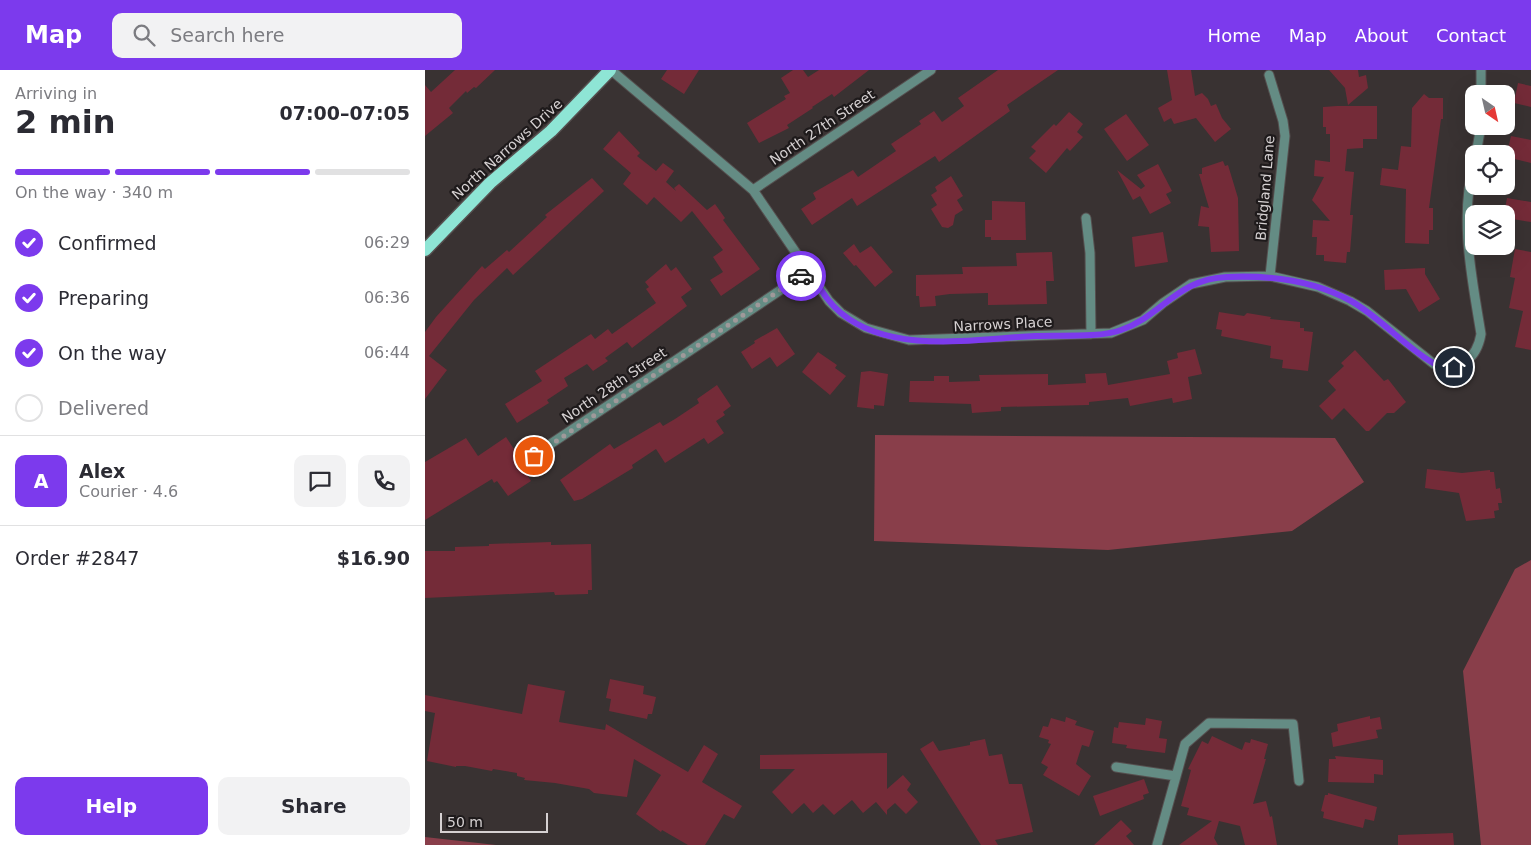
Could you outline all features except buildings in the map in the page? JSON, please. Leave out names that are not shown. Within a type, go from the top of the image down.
[{"type":"main road","name":"North Narrows Drive","points":[[425,250],[490,183],[551,131],[610,70]]},
{"type":"street","name":"Narrows Place","points":[[610,70],[753,190],[829,301],[841,313],[865,328],[909,340],[1091,334],[1120,331],[1143,320],[1163,303],[1191,284],[1225,277],[1270,276],[1318,287],[1350,301],[1367,311],[1434,364],[1454,367],[1467,362],[1479,347],[1481,334],[1468,247],[1469,195]]},
{"type":"street","name":"North 27th Street","points":[[753,190],[931,70]]},
{"type":"street","points":[[1481,70],[1481,85]]},
{"type":"street","name":"Bridgland Lane","points":[[1269,75],[1283,121],[1285,136],[1270,276]]},
{"type":"street","points":[[1086,218],[1090,253],[1091,334]]},
{"type":"street","name":"North 28th Street","points":[[534,456],[809,271]]},
{"type":"street","points":[[1157,845],[1185,744],[1209,724],[1293,724],[1299,781]]},
{"type":"street","points":[[1117,767],[1176,776]]},
{"type":"shaded area","points":[[875,435],[1335,438],[1364,482],[1292,531],[1108,550],[874,541]]},
{"type":"shaded area","points":[[1531,560],[1531,845],[1481,845],[1463,671],[1515,569]]},
{"type":"shaded area","points":[[425,837],[496,845],[425,845]]},
{"type":"way so far","points":[[534,456],[801,276]]},
{"type":"route","points":[[801,276],[809,271],[829,301],[841,313],[865,328],[890,336],[925,341],[1111,333],[1120,331],[1143,320],[1163,303],[1191,284],[1225,277],[1270,276],[1295,280],[1336,294],[1367,311],[1434,364],[1454,367]]}]
